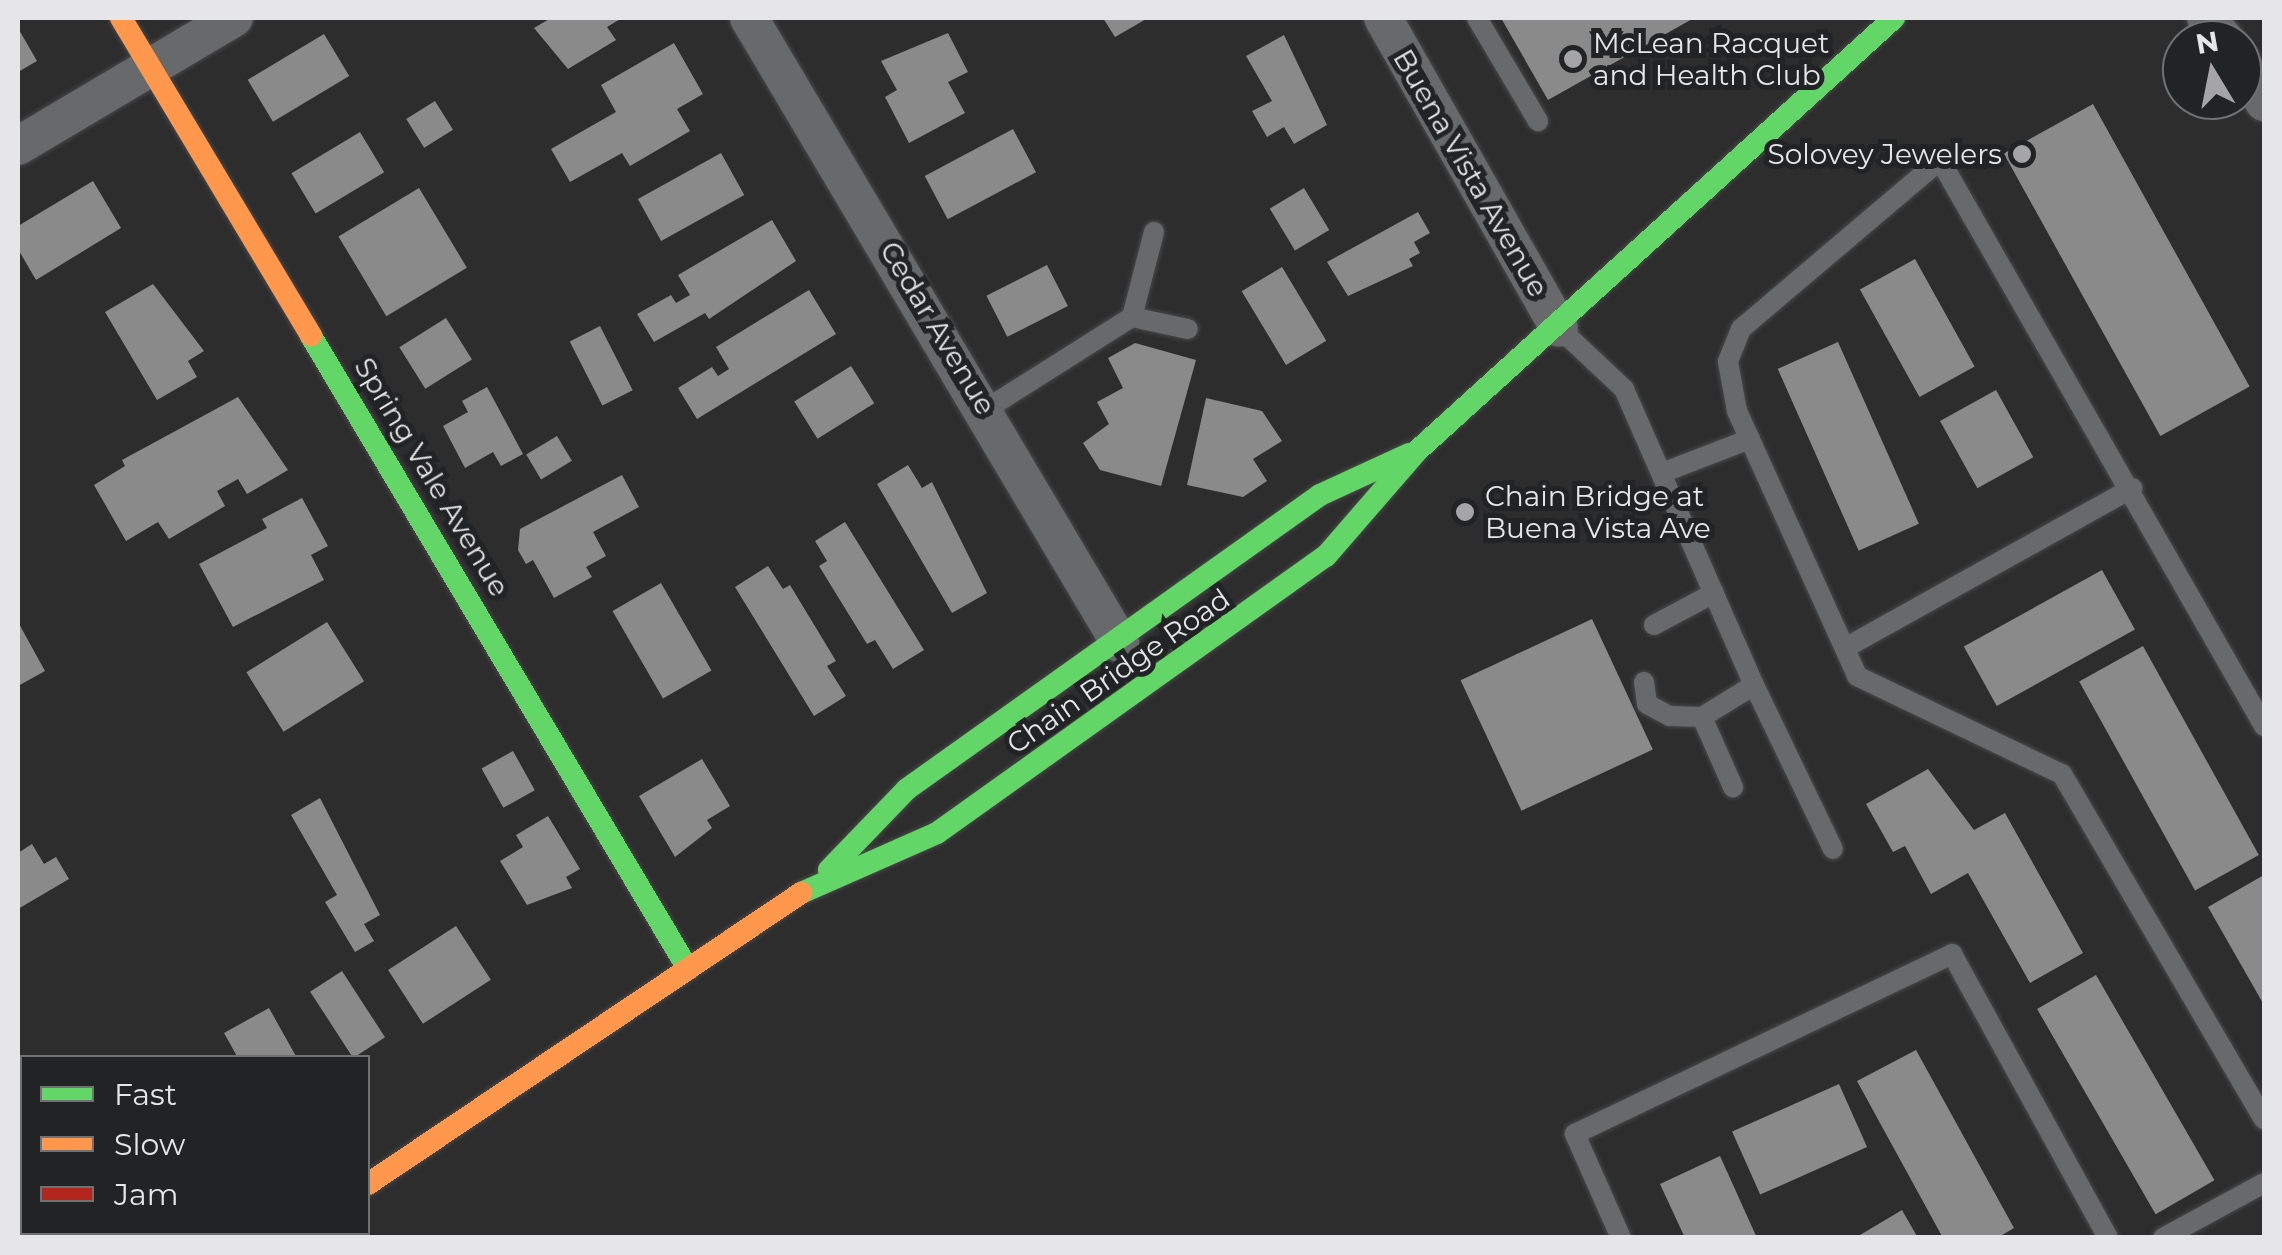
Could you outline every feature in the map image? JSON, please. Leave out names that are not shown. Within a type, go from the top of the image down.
[{"type":"main road","name":"Spring Vale Avenue","points":[[121,18],[688,969]]},
{"type":"main road","name":"Chain Bridge Road","points":[[370,1183],[814,885],[937,833],[1169,675],[1349,536],[1417,451],[1559,328],[1883,22]]},
{"type":"main road","name":"Chain Bridge Road","points":[[814,885],[907,788],[1120,642],[1320,494],[1417,451]]},
{"type":"street","points":[[18,146],[234,18]]},
{"type":"street","name":"Cedar Avenue","points":[[749,18],[988,408],[1120,642]]},
{"type":"street","name":"Buena Vista Avenue","points":[[1383,18],[1559,328]]},
{"type":"lane","points":[[1477,18],[1538,121]]},
{"type":"lane","points":[[2264,726],[2132,488],[1940,160],[1740,330],[1728,362],[1750,439],[1858,676],[2062,774],[2264,1119]]},
{"type":"lane","points":[[988,408],[1132,317],[1154,232]]},
{"type":"lane","points":[[1132,317],[1188,328]]},
{"type":"lane","points":[[1559,328],[1624,389],[1666,471],[1754,685],[1833,849]]},
{"type":"lane","points":[[1666,471],[1750,439]]},
{"type":"lane","points":[[1844,648],[2132,488]]},
{"type":"lane","points":[[1654,625],[1714,593]]},
{"type":"lane","points":[[1644,682],[1648,704],[1670,716],[1702,717],[1754,685]]},
{"type":"lane","points":[[1702,717],[1733,786]]},
{"type":"lane","points":[[1621,1238],[1575,1134],[1952,954],[2108,1238]]},
{"type":"lane","points":[[2163,1238],[2264,1183]]},
{"type":"building","points":[[551,18],[622,18],[607,27],[616,40],[568,69],[534,28]]},
{"type":"building","points":[[1103,18],[1148,18],[1115,37]]},
{"type":"building","name":"McLean Racquet and Health Club","points":[[1501,18],[1694,18],[1548,100]]},
{"type":"building","points":[[18,28],[37,61],[18,72]]},
{"type":"building","points":[[948,33],[968,72],[948,82],[965,113],[909,143],[885,97],[897,90],[881,61]]},
{"type":"building","points":[[324,34],[349,76],[273,122],[248,80]]},
{"type":"building","points":[[1284,35],[1327,125],[1294,144],[1284,127],[1267,137],[1252,111],[1272,101],[1246,56]]},
{"type":"building","points":[[674,43],[703,94],[677,109],[690,131],[630,166],[622,153],[570,182],[551,149],[616,112],[601,85]]},
{"type":"building","points":[[435,101],[453,130],[424,148],[406,119]]},
{"type":"building","points":[[2093,104],[2250,387],[2160,436],[2004,153]]},
{"type":"building","points":[[1013,129],[1036,172],[948,219],[925,176]]},
{"type":"building","points":[[360,132],[384,172],[316,213],[291,173]]},
{"type":"building","points":[[721,153],[744,195],[661,241],[638,199]]},
{"type":"building","points":[[93,181],[121,228],[36,280],[18,249],[18,226]]},
{"type":"building","points":[[419,188],[467,268],[386,316],[338,236]]},
{"type":"building","points":[[1304,188],[1329,230],[1295,251],[1270,209]]},
{"type":"building","points":[[1418,212],[1430,233],[1414,242],[1420,253],[1409,259],[1413,266],[1348,296],[1327,262]]},
{"type":"building","points":[[772,220],[796,261],[709,319],[705,313],[654,342],[637,314],[671,295],[676,303],[690,295],[678,275]]},
{"type":"building","points":[[1915,259],[1975,367],[1920,397],[1860,290]]},
{"type":"building","points":[[1047,265],[1068,306],[1007,337],[986,296]]},
{"type":"building","points":[[1282,267],[1326,341],[1286,365],[1242,291]]},
{"type":"building","points":[[153,284],[204,351],[188,361],[197,377],[157,400],[105,312]]},
{"type":"building","points":[[809,290],[836,334],[697,419],[678,388],[712,367],[718,376],[729,369],[716,347]]},
{"type":"building","points":[[446,318],[472,360],[425,389],[399,347]]},
{"type":"building","points":[[600,326],[633,390],[602,406],[570,341]]},
{"type":"building","points":[[1838,342],[1919,524],[1859,551],[1778,369]]},
{"type":"building","points":[[1135,343],[1196,360],[1161,486],[1100,470],[1083,443],[1109,424],[1097,402],[1123,388],[1108,358]]},
{"type":"building","points":[[851,366],[874,403],[817,439],[794,402]]},
{"type":"building","points":[[487,387],[523,454],[501,466],[493,452],[465,468],[443,426],[468,412],[462,401]]},
{"type":"building","points":[[1996,390],[2033,457],[1977,488],[1940,421]]},
{"type":"building","points":[[238,397],[288,470],[247,494],[238,479],[217,491],[225,506],[169,539],[158,522],[126,541],[94,485],[125,466],[122,460]]},
{"type":"building","points":[[1206,398],[1262,411],[1282,441],[1253,459],[1267,481],[1243,497],[1187,485]]},
{"type":"building","points":[[557,436],[572,461],[541,479],[526,455]]},
{"type":"building","points":[[908,465],[922,488],[932,482],[987,593],[952,613],[877,484]]},
{"type":"building","points":[[622,475],[639,507],[593,532],[606,556],[586,567],[592,577],[554,598],[533,560],[526,564],[518,550],[520,529]]},
{"type":"building","points":[[302,498],[328,546],[311,555],[324,580],[233,627],[199,564],[267,528],[262,519]]},
{"type":"building","points":[[845,522],[924,650],[893,669],[875,640],[867,644],[819,566],[827,561],[815,541]]},
{"type":"building","points":[[768,566],[783,589],[790,585],[836,661],[827,666],[846,696],[814,716],[735,587]]},
{"type":"building","points":[[2102,570],[2135,629],[1997,706],[1964,647]]},
{"type":"building","points":[[661,583],[712,670],[663,698],[613,611]]},
{"type":"building","points":[[1592,619],[1653,750],[1521,811],[1461,680]]},
{"type":"building","points":[[18,622],[45,671],[18,686]]},
{"type":"building","points":[[327,622],[364,681],[284,732],[246,672]]},
{"type":"building","points":[[2143,646],[2259,855],[2195,890],[2079,681]]},
{"type":"building","points":[[513,751],[535,790],[503,808],[482,768]]},
{"type":"building","points":[[702,759],[730,806],[707,820],[712,828],[675,857],[639,796]]},
{"type":"building","points":[[1928,769],[1974,830],[2005,813],[2083,953],[2030,983],[1968,873],[1931,894],[1905,846],[1893,852],[1866,804]]},
{"type":"building","points":[[320,798],[380,915],[364,924],[374,941],[355,952],[325,902],[337,895],[291,815]]},
{"type":"building","points":[[548,816],[580,869],[566,877],[572,888],[527,905],[500,861],[523,847],[516,835]]},
{"type":"building","points":[[32,844],[44,864],[56,857],[69,879],[18,909],[18,853]]},
{"type":"building","points":[[2264,875],[2264,1005],[2208,907]]},
{"type":"building","points":[[456,926],[491,980],[423,1024],[388,970]]},
{"type":"building","points":[[342,971],[385,1037],[358,1055],[351,1055],[310,992]]},
{"type":"building","points":[[2096,975],[2214,1180],[2156,1214],[2037,1009]]},
{"type":"building","points":[[269,1008],[295,1055],[236,1055],[224,1033]]},
{"type":"building","points":[[1916,1050],[2014,1228],[1997,1238],[1943,1238],[1857,1081]]},
{"type":"building","points":[[1839,1084],[1867,1147],[1760,1195],[1732,1132]]},
{"type":"building","points":[[1720,1156],[1757,1238],[1685,1238],[1660,1184]]},
{"type":"building","points":[[1902,1210],[1918,1238],[1855,1238]]},
{"type":"traffic: fast","points":[[801,893],[937,833],[1326,556],[1417,451],[1894,18]]},
{"type":"traffic: fast","points":[[311,336],[688,969]]},
{"type":"traffic: fast","points":[[829,870],[907,789],[1320,495],[1409,454]]},
{"type":"traffic: slow","points":[[121,18],[311,336]]},
{"type":"traffic: slow","points":[[370,1183],[801,893]]},
{"type":"traffic: jam","points":[[289,1238],[292,1235]]},
{"type":"place","name":"McLean Racquet and Health Club","points":[[1573,59]]},
{"type":"place","name":"Solovey Jewelers","points":[[2022,154]]},
{"type":"place","name":"Chain Bridge at Buena Vista Ave","points":[[1465,512]]}]
